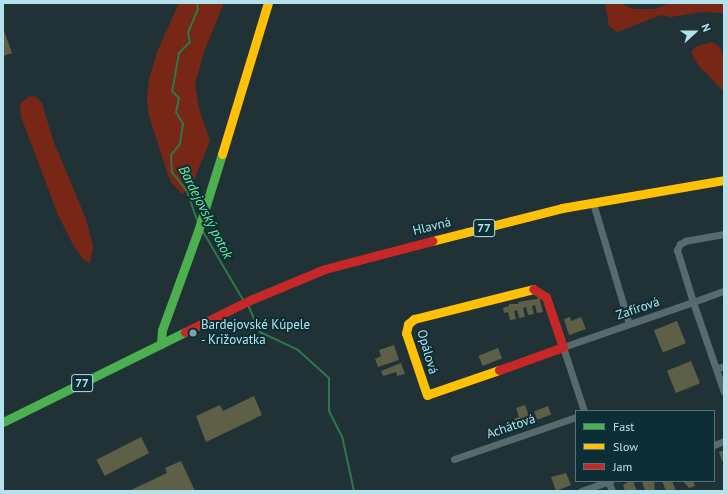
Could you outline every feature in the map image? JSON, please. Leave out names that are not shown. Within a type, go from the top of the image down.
[{"type":"street","points":[[161,344],[162,330],[198,231],[268,3]]},
{"type":"street","name":"Hlavná","points":[[161,344],[250,300],[297,279],[340,264],[537,214],[724,180]]},
{"type":"street","points":[[593,203],[629,324]]},
{"type":"street","points":[[724,234],[686,241],[680,244],[677,250],[724,392]]},
{"type":"street","name":"Opálová","points":[[533,289],[546,297],[563,348],[427,395],[406,333],[408,324],[414,319],[533,289]]},
{"type":"street","name":"Zafírová","points":[[563,348],[724,292]]},
{"type":"street","name":"77","points":[[3,422],[161,344]]},
{"type":"street","points":[[563,348],[584,410]]},
{"type":"street","points":[[716,369],[724,366]]},
{"type":"street","name":"Achátová","points":[[454,460],[575,417]]},
{"type":"street","points":[[581,491],[606,482]]},
{"type":"shaded area","points":[[179,3],[224,3],[204,52],[195,84],[199,109],[210,141],[191,187],[182,194],[171,182],[167,172],[149,116],[147,99],[149,79],[157,52]]},
{"type":"shaded area","points":[[605,3],[620,3],[634,9],[654,9],[670,3],[724,3],[724,13],[702,12],[671,17],[661,15],[617,32],[609,26]]},
{"type":"shaded area","points":[[712,42],[720,47],[724,57],[724,92],[698,65],[691,52],[697,46]]},
{"type":"shaded area","points":[[35,96],[42,103],[53,140],[86,219],[93,246],[90,263],[83,259],[71,241],[58,215],[21,117],[20,104],[28,97]]},
{"type":"building","points":[[3,28],[12,53],[3,56]]},
{"type":"building","points":[[539,296],[543,312],[537,313],[535,305],[532,306],[534,314],[528,315],[526,307],[523,308],[525,317],[519,318],[517,310],[514,311],[516,319],[510,320],[508,312],[504,313],[503,308],[509,306],[509,304],[519,304],[518,302],[537,299]]},
{"type":"building","points":[[570,317],[571,321],[581,317],[586,329],[569,335],[564,319]]},
{"type":"building","points":[[677,321],[686,343],[663,353],[654,330]]},
{"type":"building","points":[[394,345],[399,360],[378,367],[375,359],[381,356],[379,350]]},
{"type":"building","points":[[498,348],[502,358],[483,366],[479,356]]},
{"type":"building","points":[[691,361],[700,383],[676,393],[667,371]]},
{"type":"building","points":[[401,363],[405,374],[397,376],[396,372],[383,376],[381,371]]},
{"type":"building","points":[[254,396],[262,415],[206,442],[196,416],[220,405],[223,411]]},
{"type":"building","points":[[525,405],[531,422],[516,427],[513,419],[519,417],[516,408]]},
{"type":"building","points":[[548,406],[551,414],[537,420],[534,411]]},
{"type":"building","points":[[141,437],[149,453],[105,476],[96,460]]},
{"type":"building","points":[[724,450],[724,460],[722,461],[719,452]]},
{"type":"building","points":[[181,461],[195,491],[129,491],[167,473],[165,468]]},
{"type":"building","points":[[566,473],[571,485],[556,491],[551,477]]},
{"type":"building","points":[[628,482],[633,482],[637,491],[625,491],[623,485]]},
{"type":"building","points":[[642,482],[654,482],[655,491],[645,491]]},
{"type":"building","points":[[662,482],[672,482],[676,491],[666,491]]},
{"type":"building","points":[[684,482],[693,482],[695,486],[689,488]]},
{"type":"waterway","name":"Bardejovský potok","points":[[197,3],[198,9],[188,32],[190,42],[179,53],[172,91],[179,98],[176,112],[183,124],[180,144],[171,155],[172,172],[187,191],[197,220]]},
{"type":"waterway","name":"Bardejovský potok","points":[[202,230],[243,300]]},
{"type":"waterway","name":"Bardejovský potok","points":[[248,305],[260,332],[298,350],[329,378],[329,411],[342,436],[354,491]]},
{"type":"traffic: fast","points":[[161,344],[162,330],[198,231],[222,154]]},
{"type":"traffic: fast","points":[[3,422],[185,332]]},
{"type":"traffic: slow","points":[[222,154],[268,3]]},
{"type":"traffic: slow","points":[[432,241],[562,208],[724,180]]},
{"type":"traffic: slow","points":[[499,370],[427,395],[406,333],[408,324],[414,319],[533,289]]},
{"type":"traffic: jam","points":[[185,332],[250,300],[325,269],[432,241]]},
{"type":"traffic: jam","points":[[499,370],[563,347],[546,297],[533,289]]},
{"type":"place","name":"Bardejovské Kúpele - Križovatka","points":[[193,333]]}]
